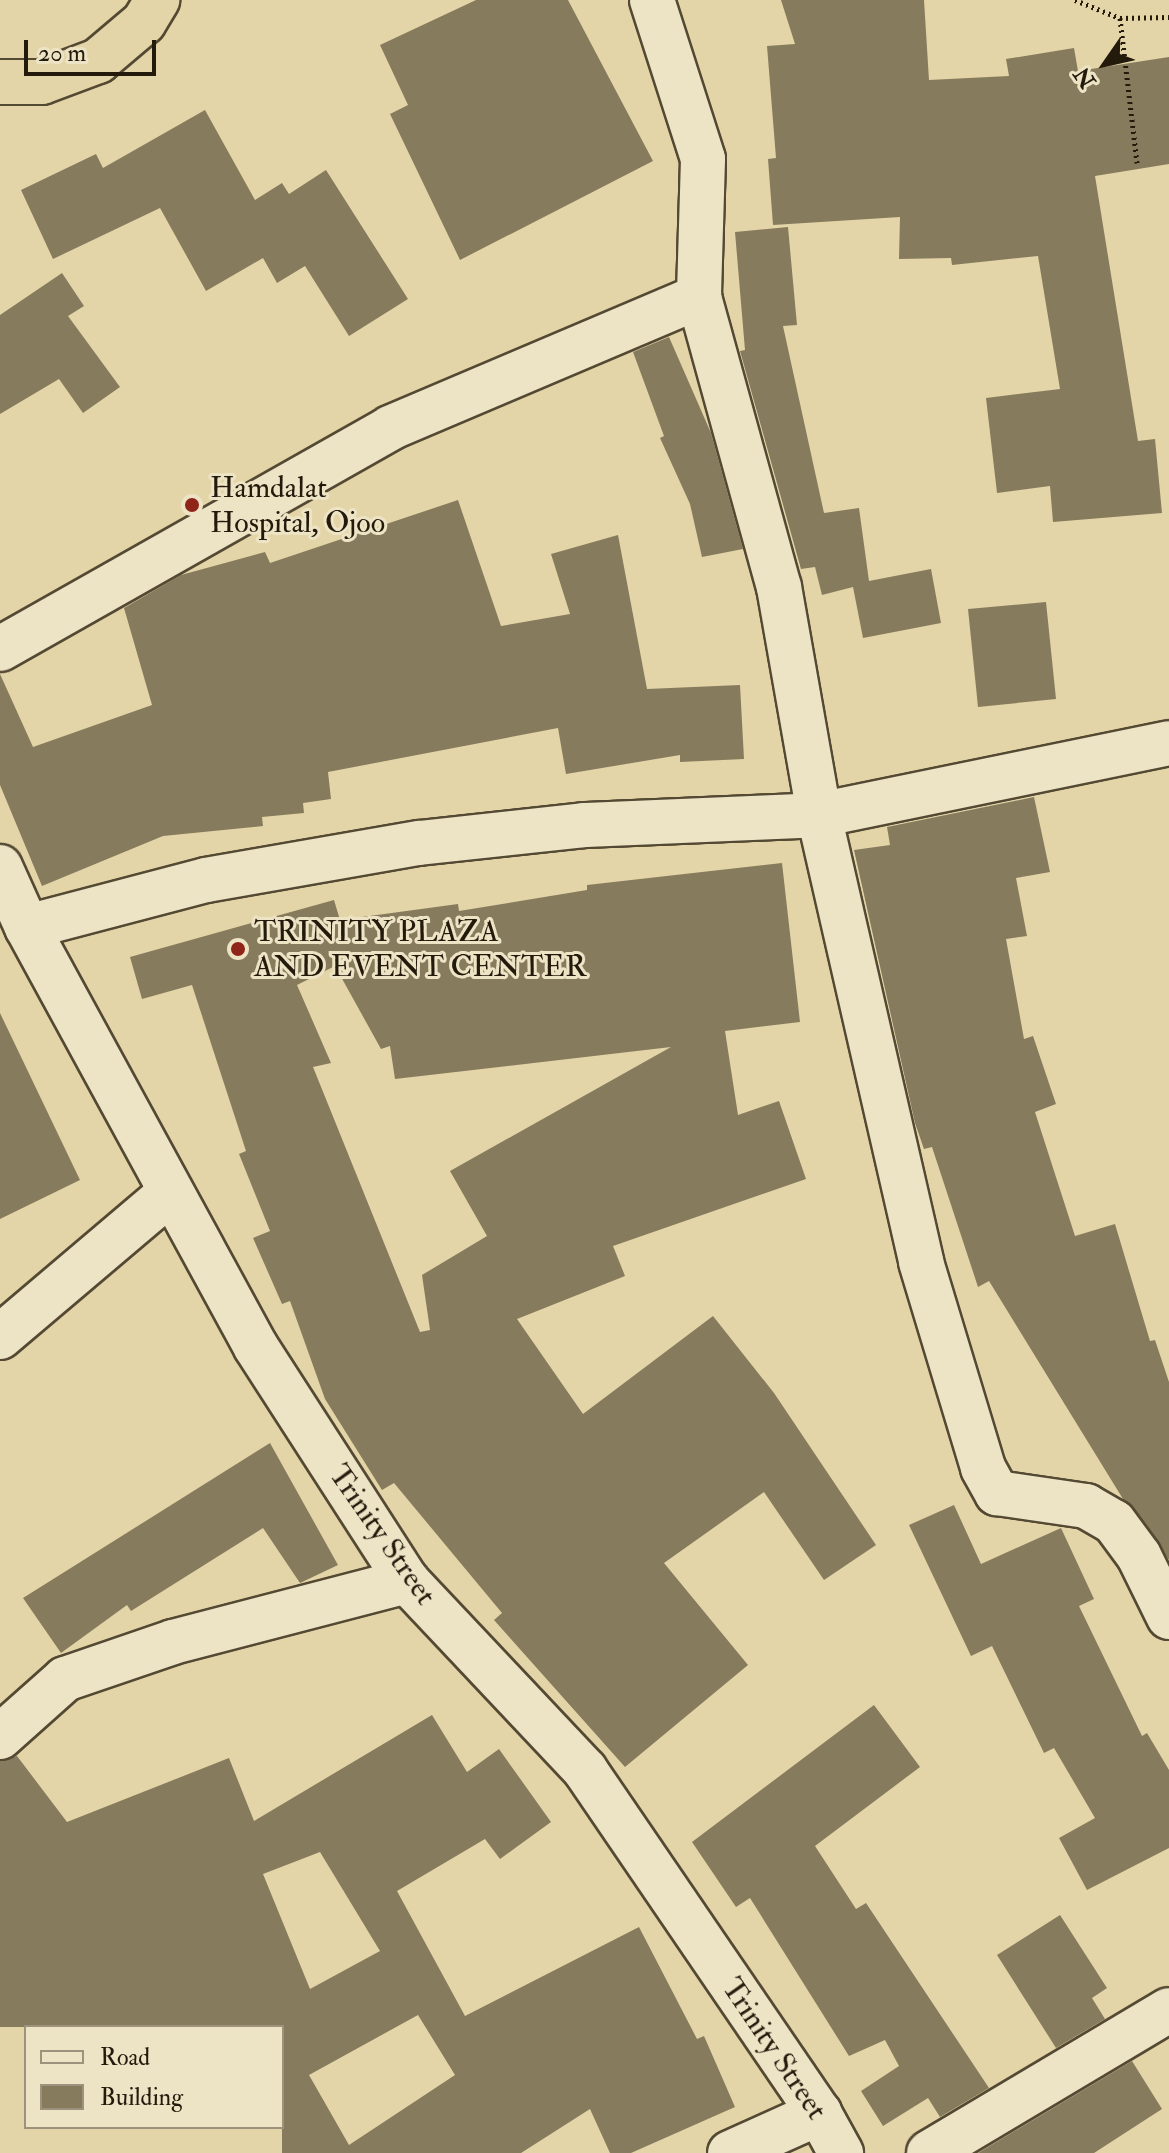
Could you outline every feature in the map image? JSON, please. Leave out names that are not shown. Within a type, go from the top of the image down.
[{"type":"highway","points":[[0,82],[42,82],[98,61],[144,22],[157,0]]},
{"type":"street","points":[[652,0],[703,159],[699,297],[779,587],[819,815],[921,1262],[983,1468],[997,1493],[1029,1502],[1086,1506],[1114,1522],[1139,1556],[1169,1617]]},
{"type":"street","points":[[0,649],[390,428],[699,297]]},
{"type":"street","points":[[27,927],[206,880],[419,843],[584,825],[819,815],[1169,743]]},
{"type":"street","name":"Trinity Street","points":[[0,867],[27,927],[256,1347],[407,1581],[585,1770],[819,2113],[841,2153]]},
{"type":"street","points":[[0,1337],[171,1192]]},
{"type":"street","points":[[0,1737],[65,1679],[173,1642],[407,1581]]},
{"type":"street","points":[[929,2153],[1169,2010]]},
{"type":"street","points":[[730,2153],[819,2113]]},
{"type":"path","points":[[1075,0],[1120,18],[1169,17]]},
{"type":"path","points":[[1120,18],[1137,163]]},
{"type":"building","points":[[476,0],[568,0],[653,161],[460,260],[390,114],[408,105],[380,45]]},
{"type":"building","points":[[781,0],[924,0],[929,80],[1009,76],[1006,59],[1074,48],[1078,71],[1169,57],[1169,164],[1095,176],[1138,441],[1155,439],[1162,513],[1053,522],[1050,486],[997,493],[986,398],[1060,389],[1038,256],[952,265],[951,258],[899,259],[900,217],[773,225],[768,159],[776,158],[767,46],[795,44]]},
{"type":"building","points":[[205,110],[255,200],[282,183],[289,194],[326,170],[408,299],[349,336],[305,266],[277,283],[263,258],[206,291],[160,208],[53,259],[21,190],[96,154],[103,168]]},
{"type":"building","points":[[788,227],[797,325],[783,326],[824,513],[859,508],[869,581],[931,569],[941,623],[863,638],[853,587],[822,595],[815,567],[801,569],[740,351],[745,350],[735,232]]},
{"type":"building","points":[[62,273],[84,306],[68,316],[120,387],[83,413],[59,379],[0,414],[0,315]]},
{"type":"building","points":[[669,337],[711,433],[743,549],[702,557],[690,504],[660,438],[664,436],[633,352]]},
{"type":"building","points":[[458,500],[501,626],[570,614],[551,554],[618,535],[647,689],[740,685],[744,759],[680,762],[680,755],[566,774],[558,728],[328,772],[331,799],[303,803],[304,813],[262,817],[263,826],[163,836],[42,886],[0,785],[0,674],[33,747],[152,705],[124,608],[181,575],[265,552],[270,563]]},
{"type":"building","points":[[1046,602],[1056,699],[978,707],[968,609]]},
{"type":"building","points":[[1034,797],[1050,872],[1016,878],[1027,936],[1006,939],[1024,1039],[1033,1036],[1056,1104],[1035,1112],[1075,1236],[1115,1224],[1150,1341],[1155,1340],[1169,1382],[1169,1560],[1123,1499],[989,1281],[978,1287],[932,1147],[924,1149],[915,1123],[854,850],[890,845],[887,827]]},
{"type":"building","points":[[782,863],[800,1022],[725,1031],[738,1115],[779,1101],[806,1179],[613,1246],[625,1276],[517,1319],[583,1414],[713,1316],[774,1393],[876,1545],[824,1580],[764,1492],[664,1563],[748,1665],[625,1767],[494,1620],[502,1613],[394,1483],[382,1490],[325,1399],[290,1301],[282,1304],[253,1238],[270,1231],[239,1154],[246,1151],[192,985],[142,999],[130,957],[334,900],[340,920],[458,904],[459,911],[587,890],[587,885]],"holes":[[[335,966],[381,1049],[390,1046],[395,1079],[671,1047],[450,1171],[487,1236],[422,1275],[430,1330],[420,1332],[313,1067],[331,1063],[297,985]]]},
{"type":"building","points":[[0,1013],[80,1180],[0,1219]]},
{"type":"building","points":[[270,1443],[338,1565],[300,1583],[263,1528],[131,1611],[127,1605],[61,1653],[23,1598]]},
{"type":"building","points":[[954,1505],[981,1564],[1061,1528],[1094,1599],[1079,1606],[1142,1736],[1147,1733],[1169,1770],[1169,1848],[1087,1890],[1059,1838],[1095,1818],[1054,1748],[1044,1753],[992,1646],[971,1656],[909,1525]]},
{"type":"building","points":[[874,1705],[920,1767],[815,1846],[856,1909],[866,1903],[989,2088],[940,2117],[928,2098],[883,2126],[861,2091],[899,2066],[885,2040],[849,2056],[750,1898],[736,1907],[692,1842]]},
{"type":"building","points":[[432,1715],[467,1772],[499,1749],[551,1822],[500,1859],[485,1839],[397,1891],[465,2016],[639,1927],[697,2039],[704,2036],[735,2107],[631,2153],[610,2153],[590,2109],[521,2153],[282,2153],[284,2025],[0,2027],[0,1761],[17,1756],[67,1822],[229,1758],[254,1821]],"holes":[[[320,1852],[380,1951],[310,1989],[263,1874]],[[418,2015],[455,2075],[349,2145],[309,2075]]]},
{"type":"building","points":[[1060,1915],[1107,1988],[1092,1998],[1105,2019],[1056,2048],[997,1955]]},
{"type":"building","points":[[1132,2061],[1162,2109],[1094,2153],[978,2153]]},
{"type":"place","name":"Hamdalat Hospital, Ojoo","points":[[192,505]]},
{"type":"place","name":"TRINITY PLAZA AND EVENT CENTER","points":[[238,949]]}]
